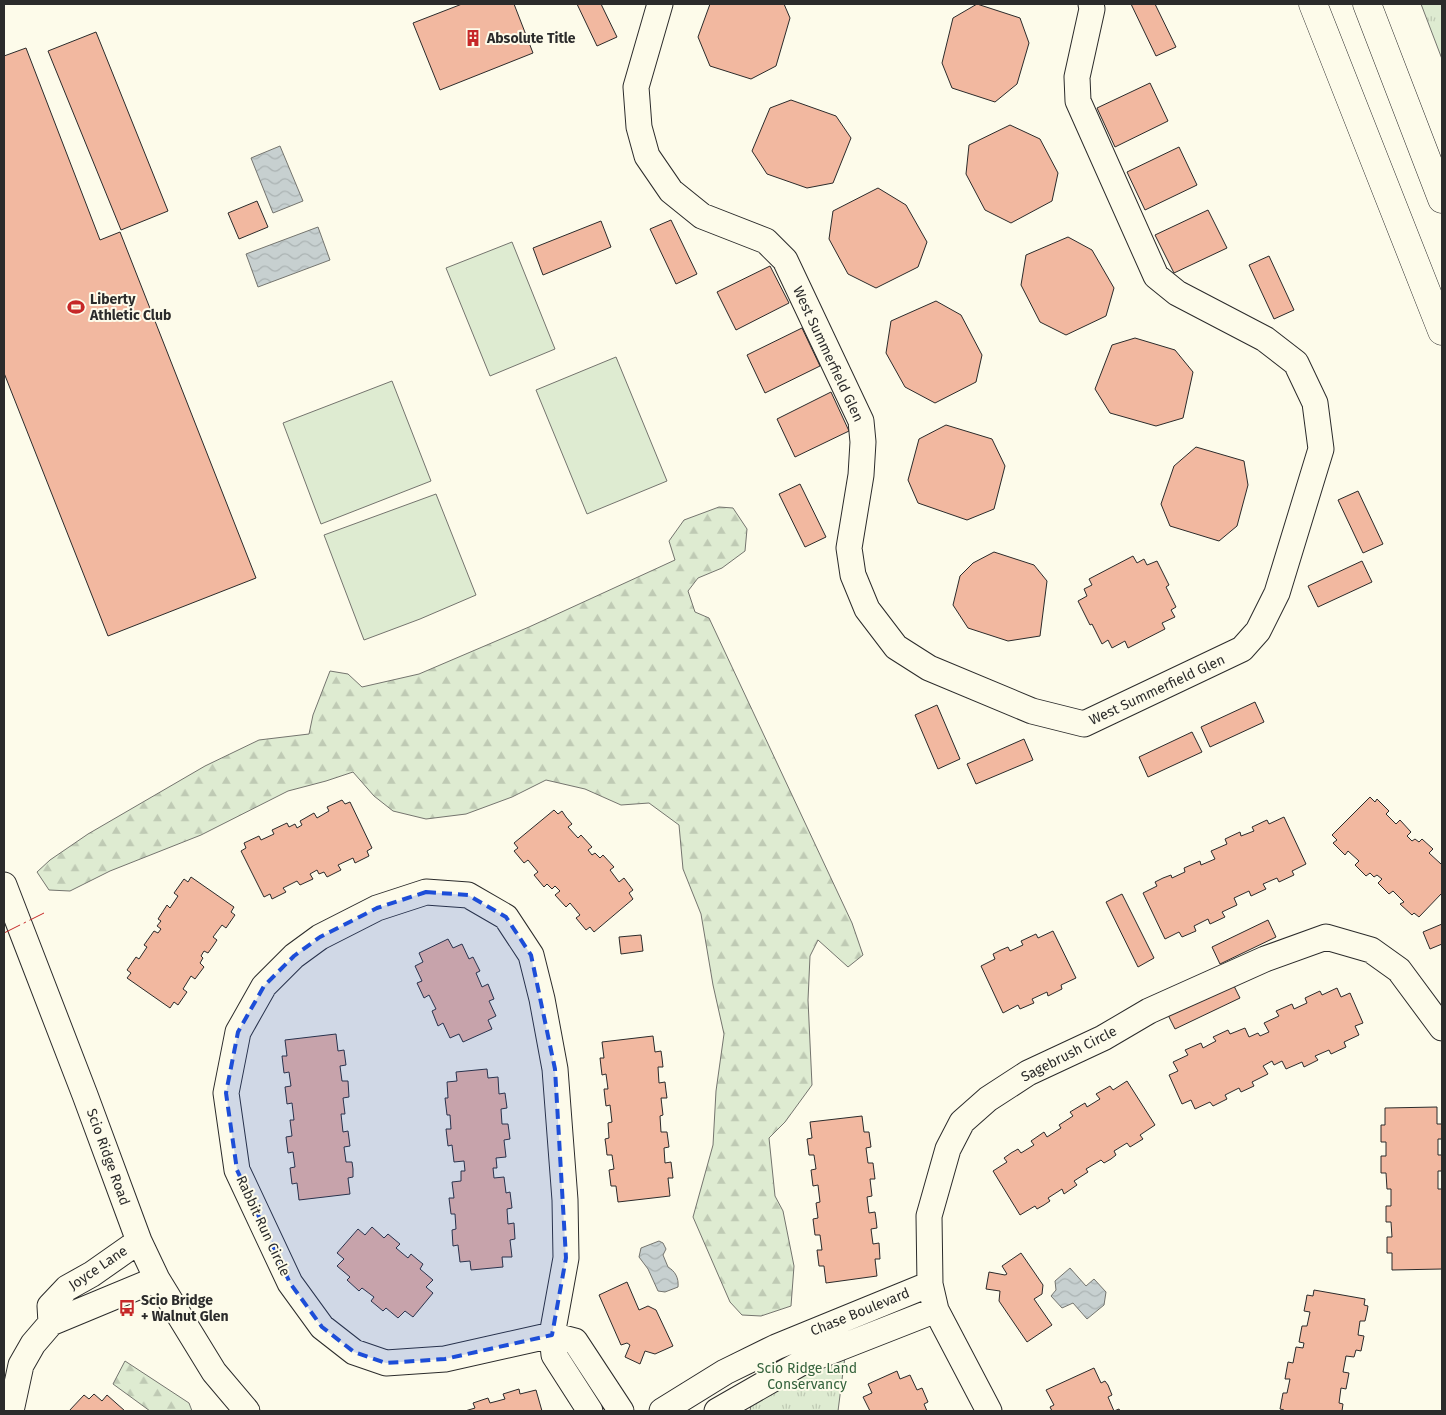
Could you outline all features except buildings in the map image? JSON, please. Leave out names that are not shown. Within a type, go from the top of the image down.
[{"type":"highway","points":[[1313,4],[1442,331]]},
{"type":"highway","points":[[1367,4],[1442,199]]},
{"type":"street","name":"West Summerfield Glen","points":[[660,4],[636,87],[639,127],[647,156],[671,191],[702,216],[766,241],[785,260],[861,422],[863,442],[861,474],[849,548],[853,575],[867,609],[896,647],[929,668],[1032,711],[1084,724],[1242,650],[1258,631],[1277,593],[1321,449],[1315,403],[1296,363],[1265,339],[1176,293],[1156,276],[1078,101],[1077,77],[1092,9],[1091,4]]},
{"type":"street","name":"Scio Ridge Road","points":[[4,884],[139,1241],[157,1279],[214,1372],[247,1411]]},
{"type":"street","name":"Rabbit Run Circle","points":[[590,1411],[554,1355],[552,1334],[566,1258],[565,1200],[555,1069],[542,998],[531,954],[506,917],[468,895],[426,892],[377,908],[320,937],[294,956],[264,986],[238,1032],[226,1093],[237,1170],[290,1283],[322,1327],[354,1352],[386,1363],[445,1359],[552,1334],[576,1341],[622,1411]]},
{"type":"street","name":"Sagebrush Circle","points":[[989,1411],[936,1310],[930,1284],[929,1216],[948,1149],[962,1122],[988,1099],[1028,1072],[1103,1038],[1149,1011],[1265,959],[1326,937],[1371,950],[1399,970],[1442,1028]]},
{"type":"street","name":"Joyce Lane","points":[[51,1323],[50,1306],[67,1288],[92,1274],[139,1241]]},
{"type":"street","name":"Joyce Lane","points":[[11,1411],[21,1366],[33,1344],[51,1323],[157,1279]]},
{"type":"street","name":"Chase Boulevard","points":[[662,1411],[725,1372],[791,1340],[930,1284]]},
{"type":"street","name":"Chase Boulevard","points":[[717,1411],[801,1363],[936,1310]]},
{"type":"street","points":[[791,1340],[801,1363]]},
{"type":"highlighted area","points":[[426,892],[468,895],[506,917],[531,955],[555,1069],[566,1258],[552,1335],[445,1359],[386,1363],[354,1352],[322,1327],[290,1283],[237,1170],[226,1093],[238,1032],[264,986],[294,956],[320,937],[377,908]]},
{"type":"green space","points":[[1421,4],[1442,4],[1442,59]]},
{"type":"green space","points":[[512,242],[555,349],[490,376],[446,268]]},
{"type":"green space","points":[[616,357],[667,481],[587,514],[536,390]]},
{"type":"green space","points":[[392,381],[431,481],[321,524],[283,423]]},
{"type":"green space","points":[[436,494],[476,595],[364,640],[324,535]]},
{"type":"green space","points":[[719,507],[733,508],[747,529],[745,551],[722,568],[698,578],[688,591],[695,612],[709,618],[852,923],[863,955],[848,967],[818,940],[810,956],[808,1000],[812,1085],[785,1122],[769,1138],[775,1196],[783,1211],[794,1266],[791,1306],[761,1316],[742,1315],[730,1302],[693,1217],[713,1145],[716,1091],[724,1034],[713,985],[701,914],[683,869],[679,825],[649,803],[621,805],[585,789],[546,780],[512,797],[466,814],[426,819],[393,811],[374,796],[353,772],[288,791],[201,835],[110,871],[70,891],[49,890],[37,872],[50,860],[88,834],[205,766],[259,740],[309,734],[313,715],[330,671],[348,674],[362,687],[419,674],[529,627],[675,560],[669,541],[684,520]]},
{"type":"green space","name":"Scio Ridge Land Conservancy","points":[[849,1325],[838,1411],[750,1411],[760,1353]]},
{"type":"green space","points":[[125,1361],[189,1403],[192,1411],[150,1411],[113,1384]]},
{"type":"water","points":[[280,146],[303,201],[273,213],[251,158]]},
{"type":"water","points":[[318,227],[330,260],[258,287],[246,254]]},
{"type":"water","points":[[659,1241],[663,1243],[666,1249],[663,1255],[668,1267],[675,1273],[678,1281],[678,1287],[665,1292],[658,1291],[648,1269],[639,1257],[641,1248]]},
{"type":"water","points":[[1070,1268],[1086,1286],[1094,1279],[1106,1292],[1104,1305],[1087,1319],[1073,1303],[1062,1308],[1051,1296],[1056,1290],[1055,1281]]},
{"type":"power","points":[[4,933],[44,913]]},
{"type":"place","name":"Absolute Title","points":[[473,38]]},
{"type":"place","name":"Liberty Athletic Club","points":[[76,307]]},
{"type":"place","name":"Scio Bridge + Walnut Glen","points":[[127,1308]]}]
